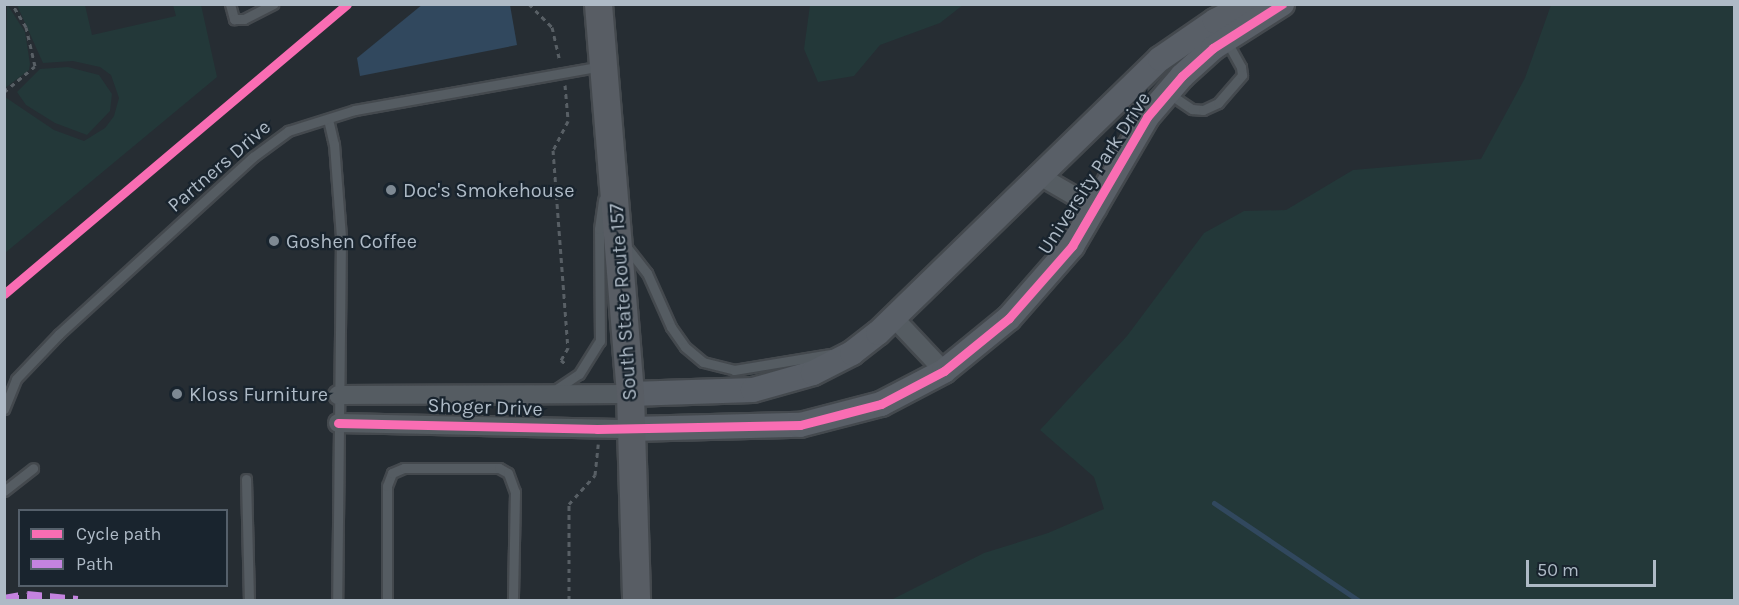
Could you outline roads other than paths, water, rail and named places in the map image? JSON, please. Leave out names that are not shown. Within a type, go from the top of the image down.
[{"type":"main road","name":"South State Route 157","points":[[598,4],[620,239],[630,394],[636,600]]},
{"type":"street","name":"University Park Drive","points":[[630,394],[753,390],[813,373],[852,352],[894,318],[1160,59],[1215,21],[1248,4]]},
{"type":"street","name":"University Park Drive","points":[[631,429],[800,425],[881,404],[944,371],[1009,318],[1040,286],[1097,209],[1148,117],[1168,93],[1225,39],[1282,4]]},
{"type":"street","points":[[1040,176],[1097,209]]},
{"type":"street","points":[[894,318],[944,371]]},
{"type":"street","name":"Shoger Drive","points":[[338,395],[630,394]]},
{"type":"street","name":"Shoger Drive","points":[[338,423],[631,429]]},
{"type":"lane","points":[[230,4],[234,19],[244,19],[273,4]]},
{"type":"lane","points":[[1168,93],[1192,109],[1203,110],[1218,103],[1242,75],[1236,56],[1225,39]]},
{"type":"lane","name":"Partners Drive","points":[[4,409],[16,379],[59,334],[244,165],[288,131],[355,110],[604,66]]},
{"type":"lane","points":[[328,119],[333,134],[341,237],[337,600]]},
{"type":"lane","name":"Shoger Drive","points":[[545,396],[579,374],[600,341],[599,229],[610,137]]},
{"type":"lane","points":[[620,239],[647,273],[671,327],[685,346],[703,362],[734,370],[852,352]]},
{"type":"lane","points":[[4,491],[33,468]]},
{"type":"lane","points":[[387,600],[387,486],[392,472],[404,468],[499,468],[508,473],[515,492],[513,600]]},
{"type":"lane","points":[[246,479],[249,600]]},
{"type":"water","points":[[423,4],[510,5],[517,45],[360,76],[357,58]]},
{"type":"waterway","points":[[1214,503],[1358,600]]},
{"type":"place","name":"Doc's Smokehouse","points":[[391,190]]},
{"type":"place","name":"Goshen Coffee","points":[[274,241]]},
{"type":"place","name":"Kloss Furniture","points":[[177,394]]}]
